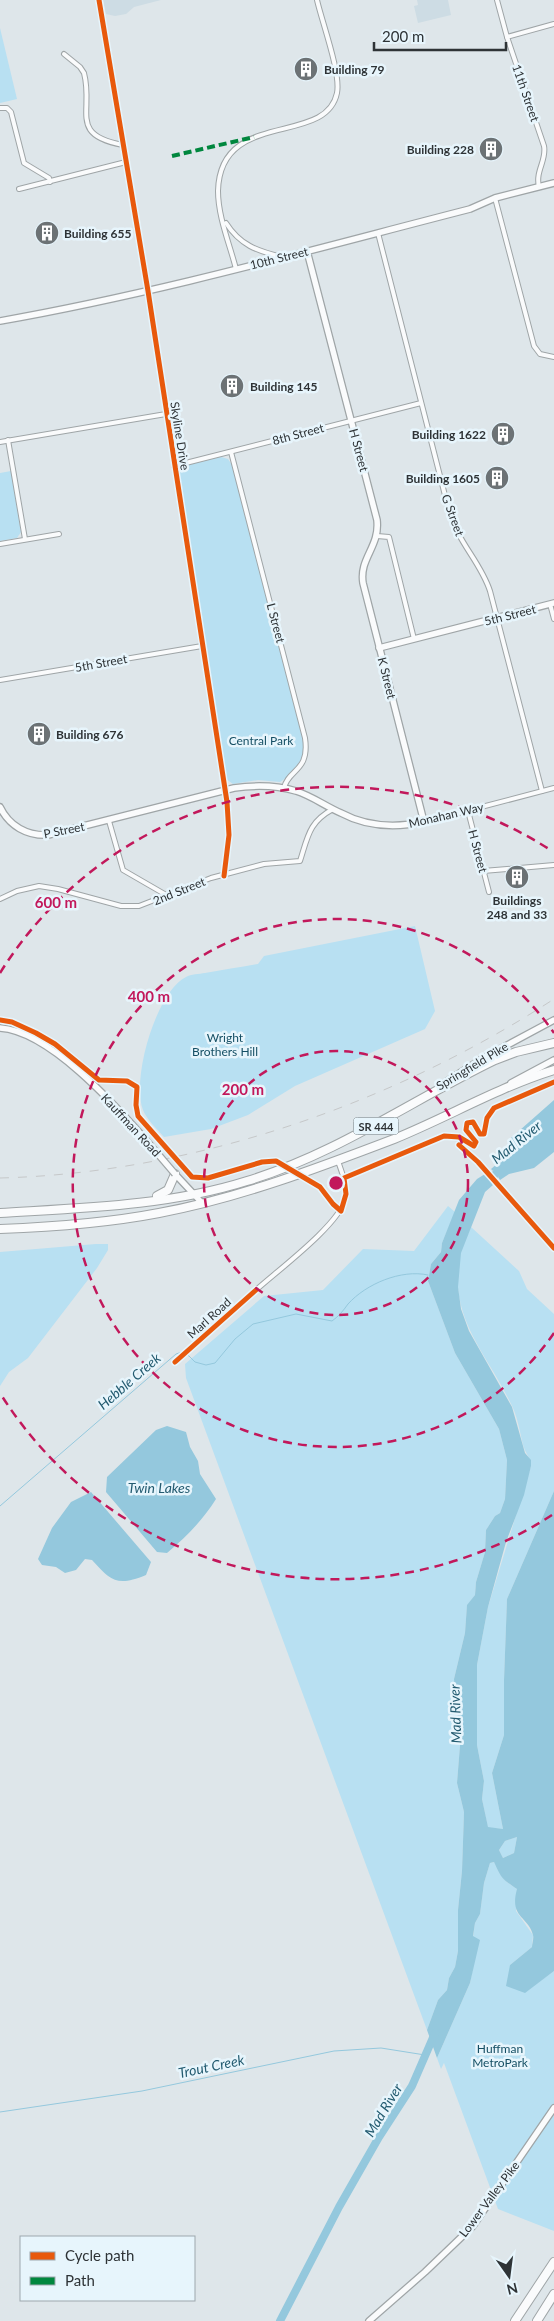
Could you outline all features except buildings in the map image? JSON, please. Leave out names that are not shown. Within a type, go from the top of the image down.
[{"type":"highway","name":"SR 444","points":[[0,1213],[130,1204],[191,1194],[248,1181],[304,1160],[356,1136],[495,1060],[524,1049],[554,1044]]},
{"type":"highway","name":"SR 444","points":[[0,1229],[137,1216],[202,1203],[338,1159],[417,1128],[523,1081],[554,1070]]},
{"type":"highway","points":[[76,1208],[162,1195],[168,1190],[175,1174]]},
{"type":"highway","points":[[515,2321],[554,2262]]},
{"type":"highway","points":[[537,2321],[554,2294]]},
{"type":"street","name":"Skyline Drive","points":[[99,0],[148,291],[225,791],[229,835],[224,876]]},
{"type":"street","points":[[236,269],[218,193],[226,161],[237,148],[254,136],[315,120],[328,111],[335,100],[337,81],[317,0]]},
{"type":"street","name":"11th Street","points":[[497,0],[507,36],[544,146],[545,152],[537,174],[539,187]]},
{"type":"street","points":[[507,36],[554,24]]},
{"type":"street","points":[[64,54],[77,64],[84,73],[86,117],[91,131],[100,139],[123,145]]},
{"type":"street","points":[[0,108],[7,108],[11,112],[24,162],[49,178],[50,182]]},
{"type":"street","points":[[19,189],[126,162]]},
{"type":"street","name":"10th Street","points":[[0,320],[63,310],[148,291],[470,209],[495,198],[554,183]]},
{"type":"street","points":[[495,198],[535,348],[543,356],[554,357]]},
{"type":"street","points":[[223,219],[231,231],[246,245],[259,251],[284,257]]},
{"type":"street","name":"G Street","points":[[378,233],[452,520],[461,540],[485,577],[542,791]]},
{"type":"street","name":"H Street","points":[[307,251],[376,516],[377,536]]},
{"type":"street","name":"8th Street","points":[[174,466],[421,403]]},
{"type":"street","points":[[0,442],[166,414]]},
{"type":"street","points":[[8,440],[25,540]]},
{"type":"street","name":"L Street","points":[[231,452],[305,738],[304,760],[284,788]]},
{"type":"street","points":[[0,544],[59,534]]},
{"type":"street","points":[[377,536],[388,537],[414,639]]},
{"type":"street","name":"K Street","points":[[377,536],[364,563],[362,575],[424,822]]},
{"type":"street","points":[[552,604],[554,619]]},
{"type":"street","name":"5th Street","points":[[379,648],[552,604]]},
{"type":"street","name":"5th Street","points":[[0,680],[202,646]]},
{"type":"street","name":"Monahan Way","points":[[109,820],[255,785],[284,788],[311,797],[354,819],[381,825],[404,825],[424,822],[554,788]]},
{"type":"street","name":"P Street","points":[[0,807],[14,825],[26,832],[39,835],[53,834],[109,820]]},
{"type":"street","name":"2nd Street","points":[[0,900],[17,891],[39,886],[58,888],[121,906],[143,905],[208,879],[264,864],[300,861],[314,823],[322,815],[333,809]]},
{"type":"street","name":"H Street","points":[[468,811],[489,892]]},
{"type":"street","points":[[109,820],[124,870],[168,896]]},
{"type":"street","points":[[483,871],[554,865]]},
{"type":"street","name":"Springfield Pike","points":[[393,1116],[483,1058],[554,1020]]},
{"type":"street","name":"Kauffman Road","points":[[0,1028],[26,1034],[55,1053],[112,1102],[191,1194],[202,1203]]},
{"type":"street","points":[[417,1128],[554,1060]]},
{"type":"street","points":[[256,1290],[339,1214],[345,1198],[344,1178],[338,1159]]},
{"type":"street","name":"Lower Valley Pike","points":[[369,2321],[425,2272],[473,2226],[554,2108]]},
{"type":"shaded area","points":[[103,0],[161,0],[134,7],[126,14],[115,16],[106,14]]},
{"type":"shaded area","points":[[417,0],[448,0],[451,15],[418,23],[414,6],[418,5]]},
{"type":"green space","points":[[0,28],[17,99],[0,103]]},
{"type":"green space","name":"Central Park","points":[[221,457],[228,459],[232,465],[304,744],[300,762],[290,775],[280,782],[258,780],[233,784],[226,779],[179,474],[184,466]]},
{"type":"green space","points":[[11,471],[21,532],[17,538],[0,541],[0,473]]},
{"type":"green space","name":"Wright Brothers Hill","points":[[415,926],[435,1011],[425,1029],[295,1086],[248,1115],[211,1129],[164,1137],[152,1124],[143,1110],[140,1096],[143,1058],[156,1018],[165,1000],[175,986],[186,977],[258,964],[264,956]]},
{"type":"green space","points":[[448,1206],[455,1212],[442,1243],[441,1252],[431,1264],[428,1281],[455,1353],[499,1429],[507,1460],[505,1499],[500,1513],[495,1516],[486,1530],[485,1552],[476,1582],[475,1595],[467,1606],[465,1633],[454,1679],[456,1712],[461,1724],[457,1783],[464,1812],[462,1871],[458,1910],[458,1951],[447,1990],[438,2000],[427,2030],[186,1378],[185,1364],[264,1296],[323,1290],[363,1249],[414,1251]]},
{"type":"green space","points":[[471,1227],[519,1271],[527,1289],[554,1314],[554,1491],[507,1599],[504,1735],[492,1773],[503,1829],[488,1828],[482,1799],[484,1781],[477,1745],[477,1665],[488,1607],[531,1466],[513,1408],[464,1316],[459,1296],[458,1275],[461,1252]]},
{"type":"green space","points":[[108,1244],[108,1250],[97,1268],[28,1358],[9,1372],[0,1386],[0,1252]]},
{"type":"green space","points":[[517,1837],[514,1853],[503,1858],[499,1850],[505,1841]]},
{"type":"green space","name":"Huffman MetroPark","points":[[494,1862],[502,1877],[517,1889],[516,1911],[533,1935],[532,1947],[510,1965],[525,1992],[554,1971],[554,2231],[498,2209],[444,2063],[441,2069],[437,2058],[470,1983],[476,1952],[473,1937],[475,1923],[480,1914],[484,1883],[490,1863]]},
{"type":"water","points":[[554,1100],[554,1152],[534,1168],[509,1174],[500,1180],[498,1177],[502,1173],[496,1175],[494,1173],[498,1169],[493,1171],[491,1169],[498,1163],[511,1138]]},
{"type":"water","points":[[485,1174],[487,1177],[484,1180],[488,1178],[490,1181],[487,1184],[491,1182],[493,1185],[485,1192],[461,1253],[458,1287],[461,1309],[469,1331],[512,1407],[525,1453],[531,1460],[524,1495],[506,1542],[488,1607],[477,1665],[477,1745],[484,1781],[482,1799],[488,1827],[503,1829],[492,1773],[504,1735],[507,1599],[554,1491],[554,1971],[525,1993],[506,1986],[510,1965],[532,1947],[533,1937],[531,1929],[520,1916],[515,1906],[517,1889],[502,1878],[494,1862],[490,1863],[484,1883],[480,1914],[475,1923],[473,1936],[480,1940],[470,1983],[437,2058],[427,2030],[438,2000],[447,1990],[449,1978],[455,1967],[458,1951],[458,1910],[462,1871],[464,1812],[457,1783],[461,1724],[456,1712],[454,1679],[465,1633],[467,1605],[475,1595],[476,1582],[485,1552],[486,1530],[495,1516],[500,1513],[505,1499],[507,1460],[499,1429],[455,1353],[428,1281],[431,1264],[441,1252],[442,1243],[459,1200],[477,1179]],"holes":[[[517,1837],[514,1853],[503,1858],[499,1850],[505,1841]]]},
{"type":"water","name":"Twin Lakes","points":[[167,1426],[186,1432],[190,1447],[198,1461],[200,1474],[216,1499],[194,1528],[167,1553],[157,1552],[106,1492],[107,1477],[156,1430]]},
{"type":"water","name":"Twin Lakes","points":[[91,1492],[151,1562],[146,1575],[128,1581],[115,1580],[104,1573],[92,1560],[85,1559],[76,1570],[65,1573],[56,1567],[42,1565],[38,1559],[52,1528],[71,1502]]},
{"type":"waterway","name":"Mad River","points":[[481,1186],[503,1168]]},
{"type":"waterway","name":"Hebble Creek","points":[[0,1506],[176,1354],[182,1352],[195,1362],[206,1365],[215,1363],[235,1339],[253,1324],[296,1314],[332,1321],[355,1297],[374,1284],[407,1274],[428,1275]]},
{"type":"waterway","name":"Mad River","points":[[280,2321],[339,2207],[379,2137],[412,2086],[435,2033]]},
{"type":"waterway","name":"Trout Creek","points":[[0,2112],[142,2091],[334,2051],[381,2048],[425,2055]]},
{"type":"railway","points":[[0,1178],[73,1173],[146,1163],[218,1147],[289,1126],[359,1100],[426,1071],[492,1037],[554,999]]},
{"type":"marked path","points":[[172,156],[254,137]]},
{"type":"cycle path","points":[[99,0],[148,291],[227,802],[229,835],[224,876]]},
{"type":"cycle path","points":[[0,1020],[12,1022],[55,1044],[99,1080],[127,1081],[137,1087],[136,1105],[138,1116],[192,1177],[208,1178],[262,1162],[276,1161],[320,1187],[341,1211],[346,1194],[344,1178],[444,1136],[459,1137],[474,1146],[476,1142],[466,1130],[467,1123],[473,1122],[480,1134],[484,1134],[487,1118],[494,1108],[554,1082]]},
{"type":"cycle path","points":[[459,1145],[478,1162],[554,1248]]},
{"type":"cycle path","name":"Marl Road","points":[[175,1362],[256,1290]]},
{"type":"place","name":"Building 79","points":[[306,69]]},
{"type":"place","name":"Building 228","points":[[491,149]]},
{"type":"place","name":"Building 655","points":[[47,233]]},
{"type":"place","name":"Building 145","points":[[232,386]]},
{"type":"place","name":"Building 1622","points":[[503,434]]},
{"type":"place","name":"Building 1605","points":[[497,478]]},
{"type":"place","name":"Building 676","points":[[39,734]]},
{"type":"place","name":"Buildings 248 and 33","points":[[517,877]]}]
